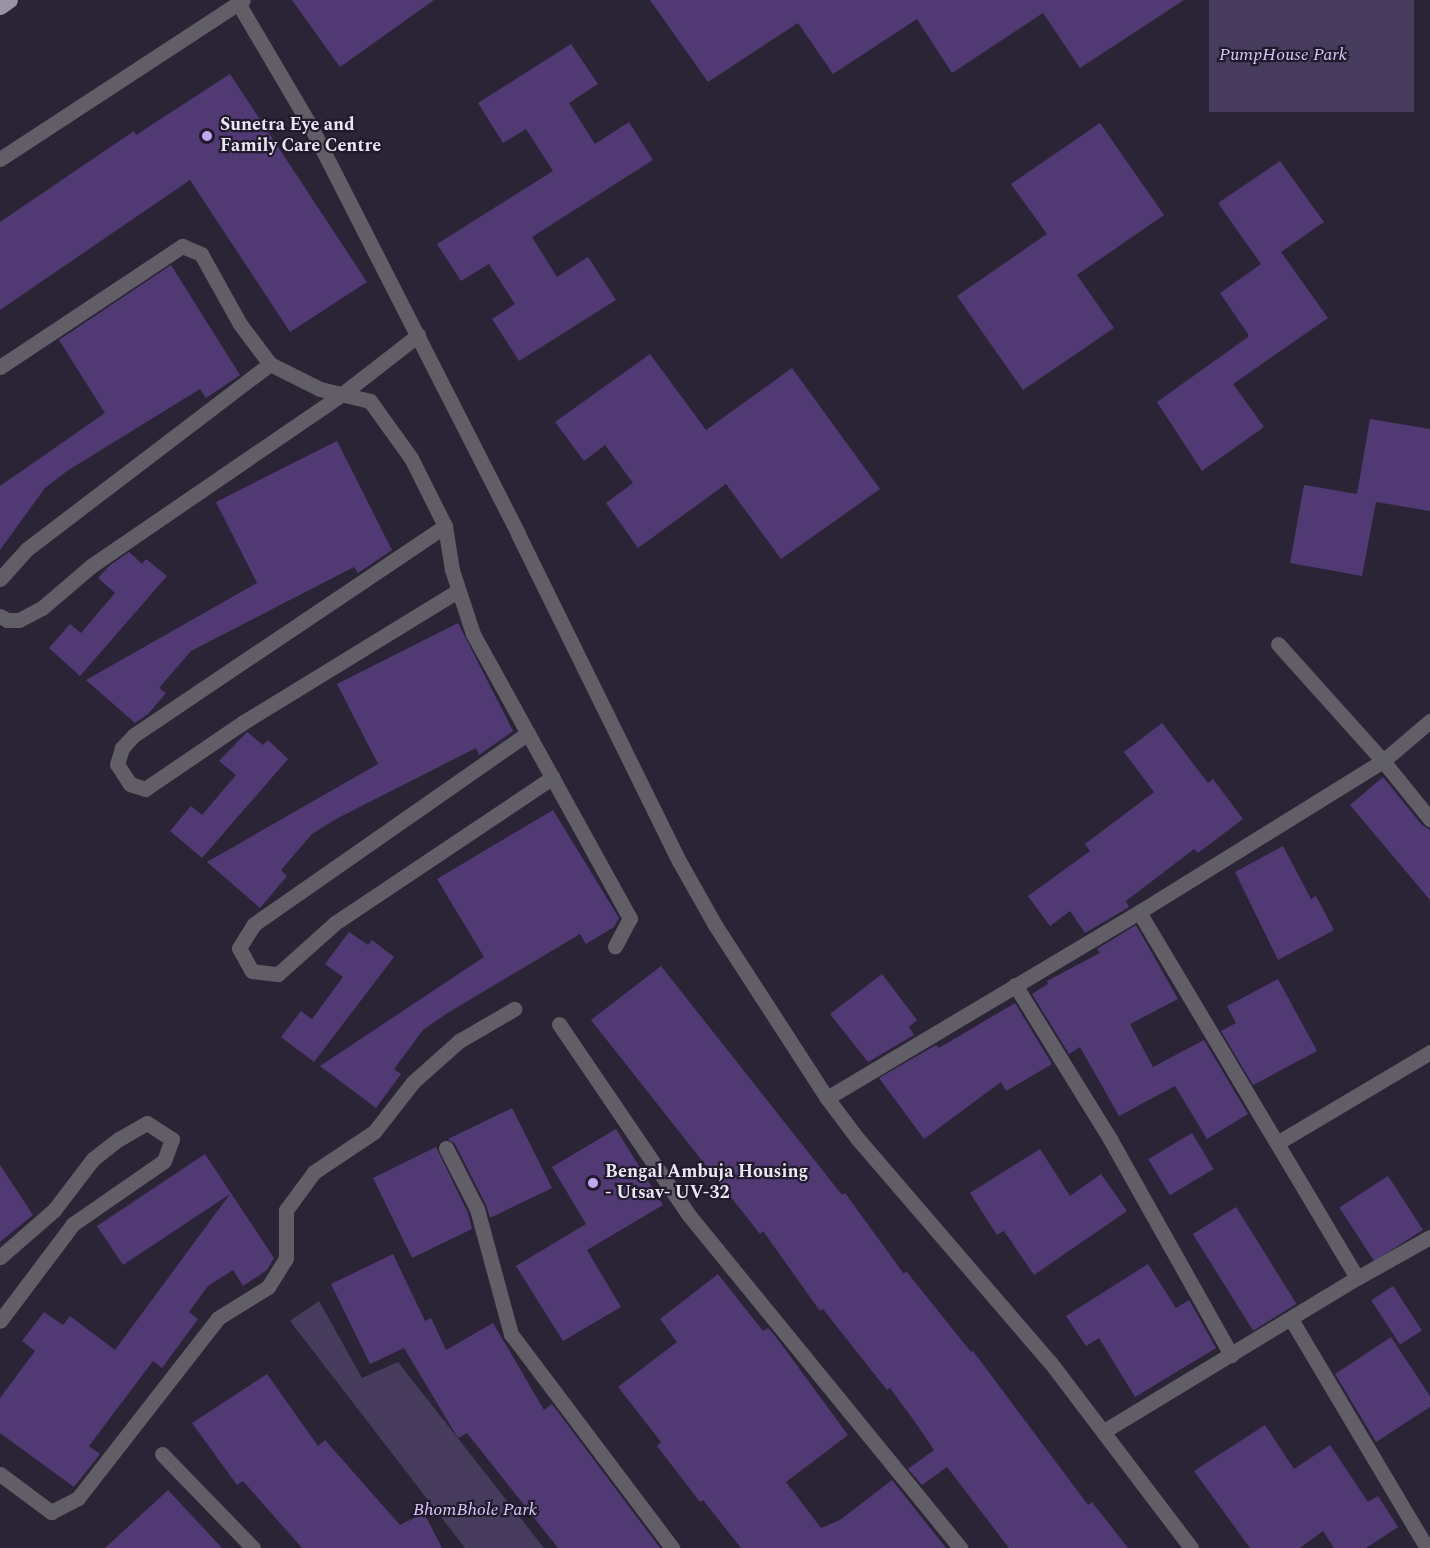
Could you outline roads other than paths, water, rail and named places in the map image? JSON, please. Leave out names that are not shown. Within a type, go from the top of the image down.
[{"type":"main road","points":[[0,7],[10,0]]},
{"type":"street","points":[[0,159],[240,2],[311,127],[418,335],[679,861],[715,925],[827,1098],[857,1138],[1050,1362],[1191,1548]]},
{"type":"street","points":[[0,367],[182,246],[201,254],[240,324],[270,364],[302,382],[370,401],[411,458],[445,526],[447,549],[457,591],[472,634],[630,918],[615,946]]},
{"type":"street","points":[[0,616],[7,620],[19,620],[42,609],[91,566],[341,394],[418,335]]},
{"type":"street","points":[[0,579],[27,549],[270,364]]},
{"type":"street","points":[[445,526],[134,735],[122,748],[117,764],[130,784],[145,789],[242,723],[457,591]]},
{"type":"street","points":[[1278,644],[1383,761],[1430,819]]},
{"type":"street","points":[[827,1098],[1139,912],[1383,761],[1430,720]]},
{"type":"street","points":[[528,733],[254,924],[239,948],[252,971],[278,974],[335,923],[553,777]]},
{"type":"street","points":[[1139,912],[1357,1278]]},
{"type":"street","points":[[1015,985],[1110,1139],[1231,1355]]},
{"type":"street","points":[[0,1474],[51,1512],[78,1498],[218,1318],[268,1287],[286,1258],[286,1210],[314,1172],[374,1132],[413,1082],[459,1041],[514,1009]]},
{"type":"street","points":[[559,1024],[688,1214],[960,1548]]},
{"type":"street","points":[[1276,1143],[1430,1052]]},
{"type":"street","points":[[0,1257],[54,1210],[93,1159],[119,1139],[147,1123],[172,1139],[164,1161],[73,1224],[0,1321]]},
{"type":"street","points":[[446,1148],[477,1209],[511,1334],[672,1548]]},
{"type":"street","points":[[1104,1431],[1357,1278],[1430,1237]]},
{"type":"street","points":[[1291,1319],[1427,1548]]},
{"type":"street","points":[[162,1454],[253,1548]]},
{"type":"place","name":"Sunetra Eye and Family Care Centre","points":[[207,136]]},
{"type":"place","name":"Bengal Ambuja Housing - Utsav- UV-32","points":[[593,1183]]},
{"type":"park label","name":"PumpHouse Park","points":[[1283,55]]},
{"type":"park label","name":"BhomBhole Park","points":[[475,1510]]}]
